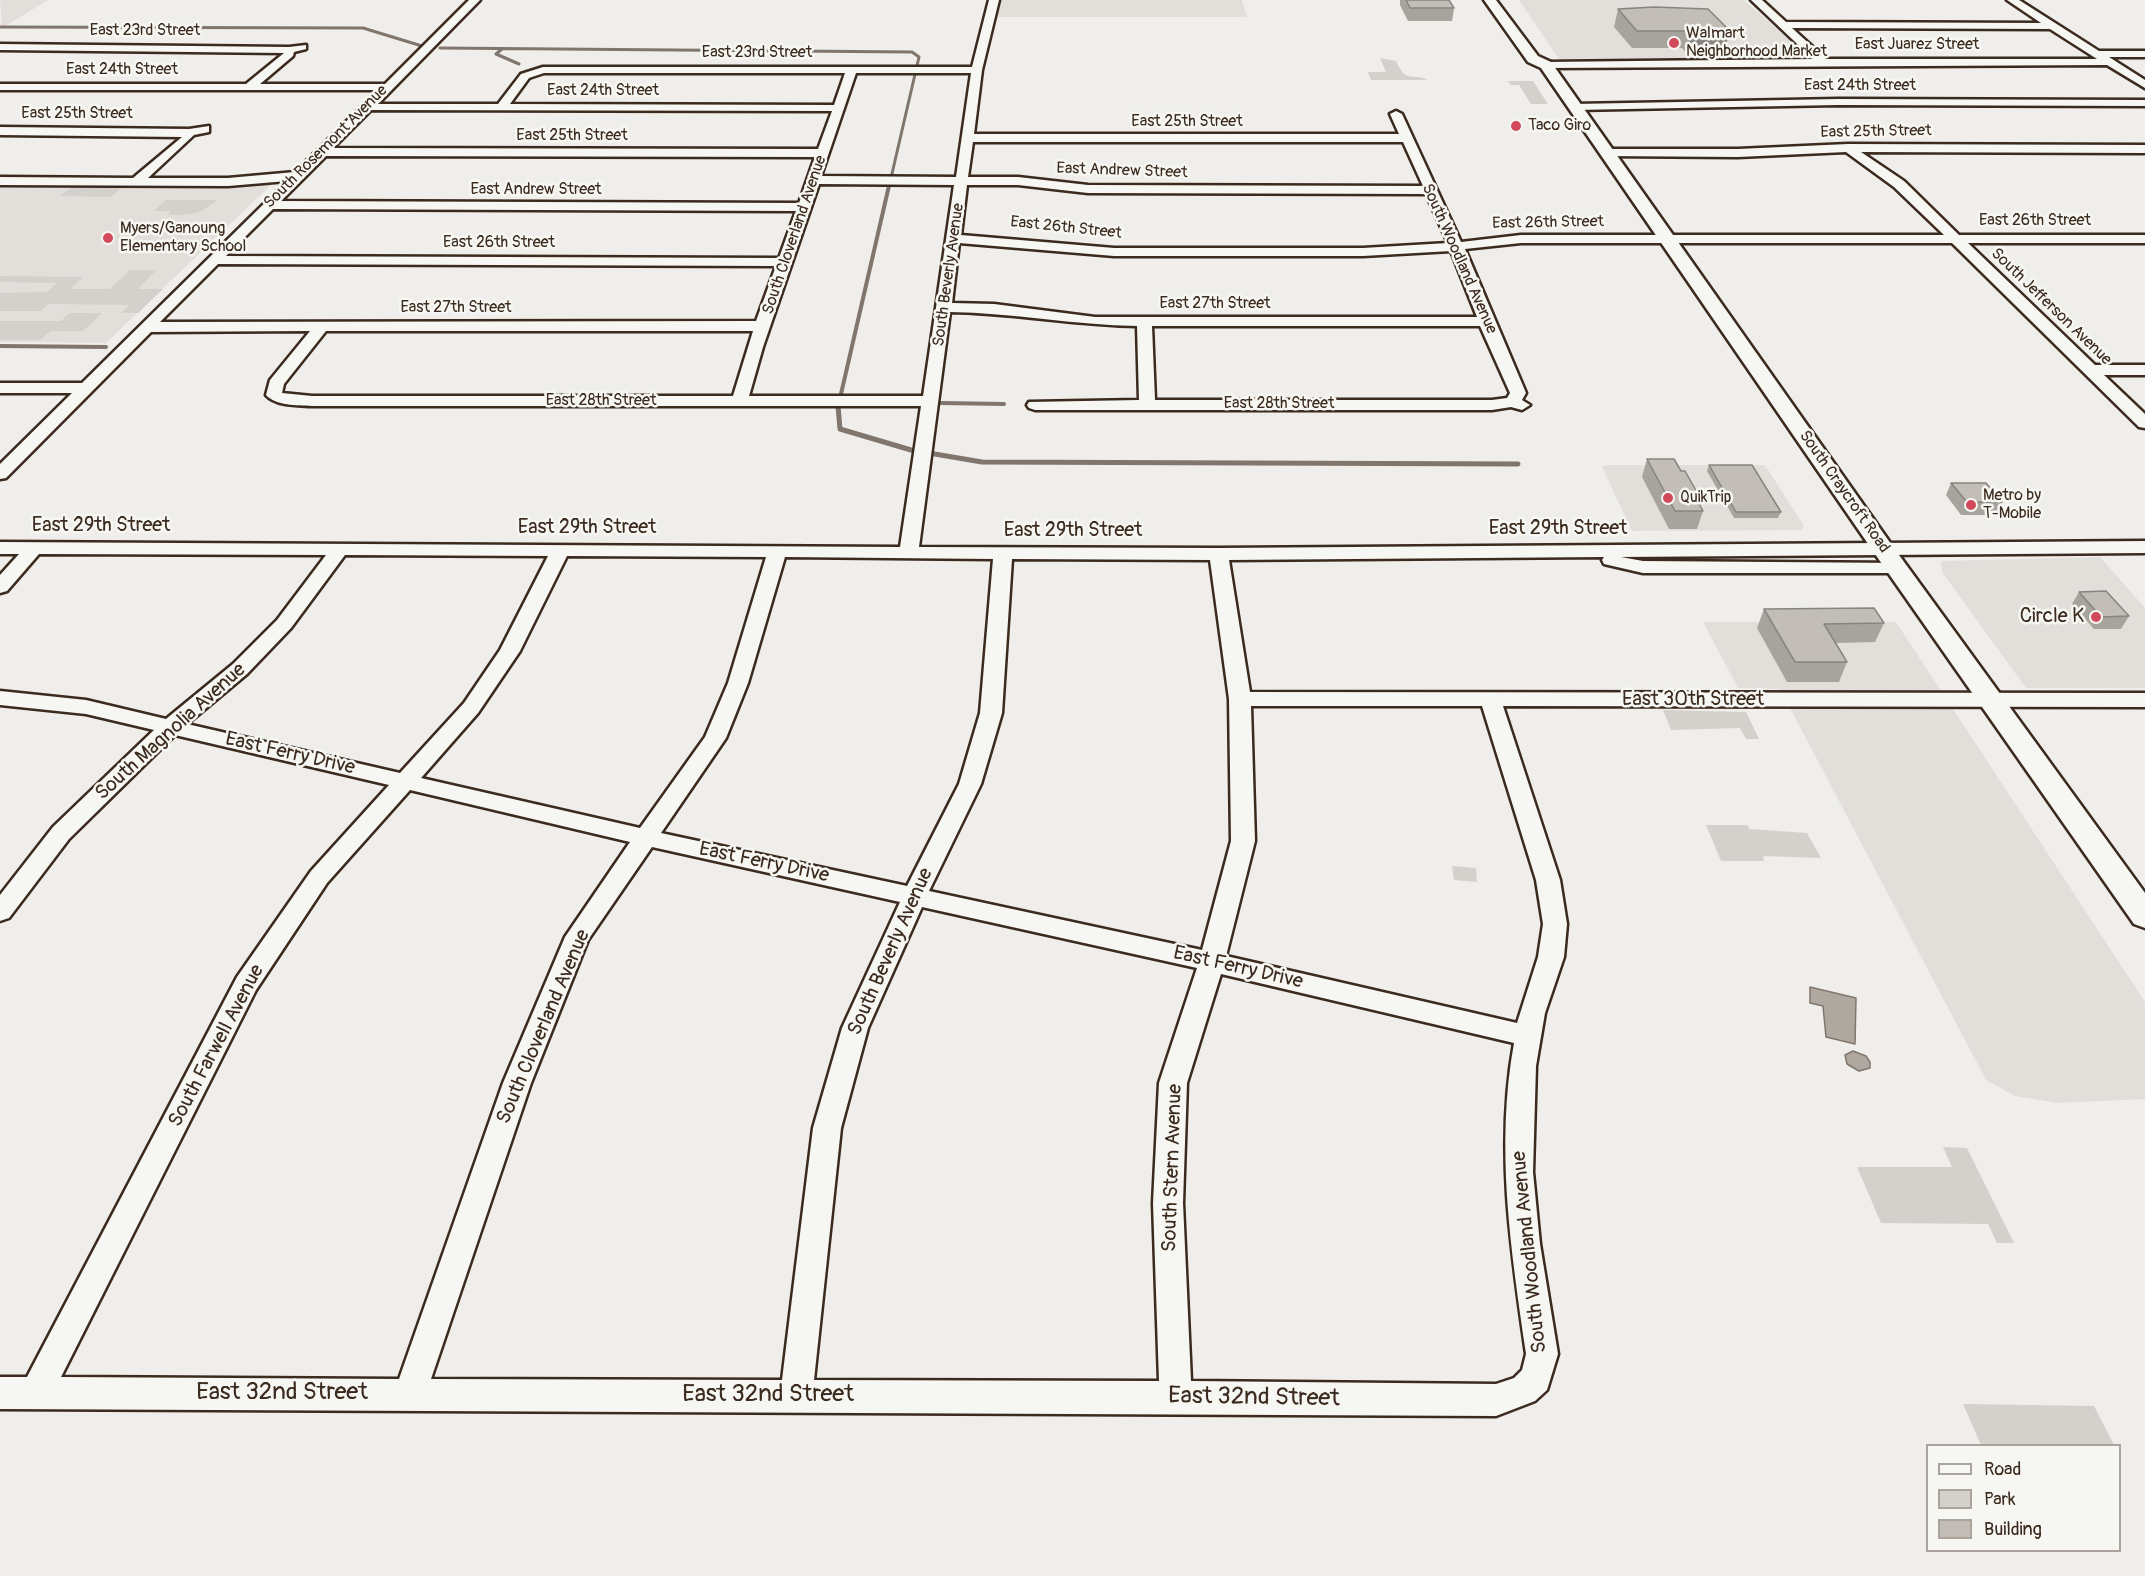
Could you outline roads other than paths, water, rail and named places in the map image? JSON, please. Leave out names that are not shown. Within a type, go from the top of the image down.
[{"type":"main road","name":"South Craycroft Road","points":[[1490,0],[1533,59],[1546,57],[1575,107],[1990,700],[2145,916]]},
{"type":"main road","points":[[1508,25],[1519,26],[1534,38]]},
{"type":"street","name":"South Rosemont Avenue","points":[[0,474],[476,0]]},
{"type":"street","name":"South Beverly Avenue","points":[[909,552],[977,70],[994,0]]},
{"type":"street","points":[[1756,0],[1823,62]]},
{"type":"street","points":[[2012,0],[2145,86]]},
{"type":"street","points":[[1784,25],[2051,26]]},
{"type":"street","name":"East 23rd Street","points":[[0,47],[289,50],[302,47]]},
{"type":"street","points":[[249,87],[289,54],[289,50]]},
{"type":"street","points":[[2096,54],[2145,54]]},
{"type":"street","name":"East Juarez Street","points":[[1546,57],[1823,62],[2108,62]]},
{"type":"street","name":"East 23rd Street","points":[[501,108],[525,76],[534,70],[977,70]]},
{"type":"street","name":"South Cloverland Avenue","points":[[740,401],[803,207],[852,70]]},
{"type":"street","name":"East 24th Street","points":[[0,87],[387,87]]},
{"type":"street","name":"East 24th Street","points":[[1575,107],[1838,102],[2145,103]]},
{"type":"street","name":"East 24th Street","points":[[367,107],[840,108]]},
{"type":"street","name":"South Woodland Avenue","points":[[1396,114],[1456,245],[1486,322],[1518,393],[1517,403]]},
{"type":"street","name":"East 25th Street","points":[[0,130],[189,133],[205,129]]},
{"type":"street","points":[[136,182],[188,138],[189,133]]},
{"type":"street","name":"East 25th Street","points":[[968,138],[1406,138]]},
{"type":"street","name":"East 25th Street","points":[[1608,153],[1738,153],[1848,148],[2145,149]]},
{"type":"street","name":"South Jefferson Avenue","points":[[1848,148],[1899,184],[2145,423]]},
{"type":"street","name":"East 25th Street","points":[[321,152],[823,153]]},
{"type":"street","points":[[0,182],[228,182],[297,176]]},
{"type":"street","name":"East Andrew Street","points":[[814,180],[1018,181],[1088,189],[1429,190]]},
{"type":"street","name":"East Andrew Street","points":[[269,205],[803,207]]},
{"type":"street","name":"East 26th Street","points":[[954,238],[1004,239],[1075,250],[1114,252],[1363,252],[1432,249],[1521,238],[2145,239]]},
{"type":"street","name":"East 26th Street","points":[[213,260],[786,262]]},
{"type":"street","name":"East 27th Street","points":[[945,307],[994,308],[1095,321],[1486,322]]},
{"type":"street","points":[[1144,321],[1147,404]]},
{"type":"street","name":"East 27th Street","points":[[147,327],[764,326]]},
{"type":"street","name":"East 28th Street","points":[[322,327],[276,383],[267,398],[312,401],[930,401]]},
{"type":"street","points":[[2090,370],[2145,370]]},
{"type":"street","points":[[0,388],[84,388]]},
{"type":"street","name":"East 28th Street","points":[[1035,405],[1492,405],[1517,403]]},
{"type":"street","points":[[1890,558],[2145,547]]},
{"type":"street","name":"East 29th Street","points":[[0,548],[1219,554],[1578,552],[1644,567],[1890,558]]},
{"type":"street","points":[[0,587],[34,548]]},
{"type":"street","name":"South Magnolia Avenue","points":[[0,912],[61,833],[171,726],[240,669],[284,624],[339,550]]},
{"type":"street","name":"South Farwell Avenue","points":[[36,1393],[246,984],[319,877],[471,708],[510,651],[561,550]]},
{"type":"street","name":"South Cloverland Avenue","points":[[410,1393],[517,1083],[577,938],[715,738],[738,683],[777,552]]},
{"type":"street","name":"South Beverly Avenue","points":[[796,1395],[827,1128],[855,1028],[915,895],[969,784],[991,713],[1002,553]]},
{"type":"street","name":"South Stern Avenue","points":[[1176,1397],[1168,1203],[1173,1083],[1212,962],[1243,842],[1240,699],[1219,554]]},
{"type":"street","name":"East Ferry Drive","points":[[0,698],[86,707],[647,838],[915,895],[1527,1036]]},
{"type":"street","name":"East 30th Street","points":[[1240,699],[2145,700]]},
{"type":"street","name":"South Woodland Avenue","points":[[1491,700],[1548,880],[1555,924],[1551,957],[1527,1036],[1519,1172],[1525,1244],[1542,1354],[1537,1390]]},
{"type":"street","name":"East 32nd Street","points":[[0,1393],[410,1393],[1496,1400],[1524,1390],[1537,1390]]},
{"type":"waterway","points":[[0,27],[363,28],[422,46]]},
{"type":"waterway","points":[[440,48],[912,52],[919,57],[891,178]]},
{"type":"waterway","points":[[502,49],[496,54],[519,64]]},
{"type":"waterway","points":[[838,407],[891,177]]},
{"type":"waterway","points":[[0,346],[106,347]]},
{"type":"waterway","points":[[941,403],[1004,404]]},
{"type":"waterway","points":[[838,407],[840,429],[911,450],[982,462],[1518,464]]},
{"type":"place","name":"Walmart Neighborhood Market","points":[[1674,43]]},
{"type":"place","name":"Taco Giro","points":[[1516,126]]},
{"type":"place","name":"Myers/Ganoung Elementary School","points":[[108,238]]},
{"type":"place","name":"QuikTrip","points":[[1668,498]]},
{"type":"place","name":"Metro by T-Mobile","points":[[1971,505]]},
{"type":"place","name":"Circle K","points":[[2096,617]]}]
